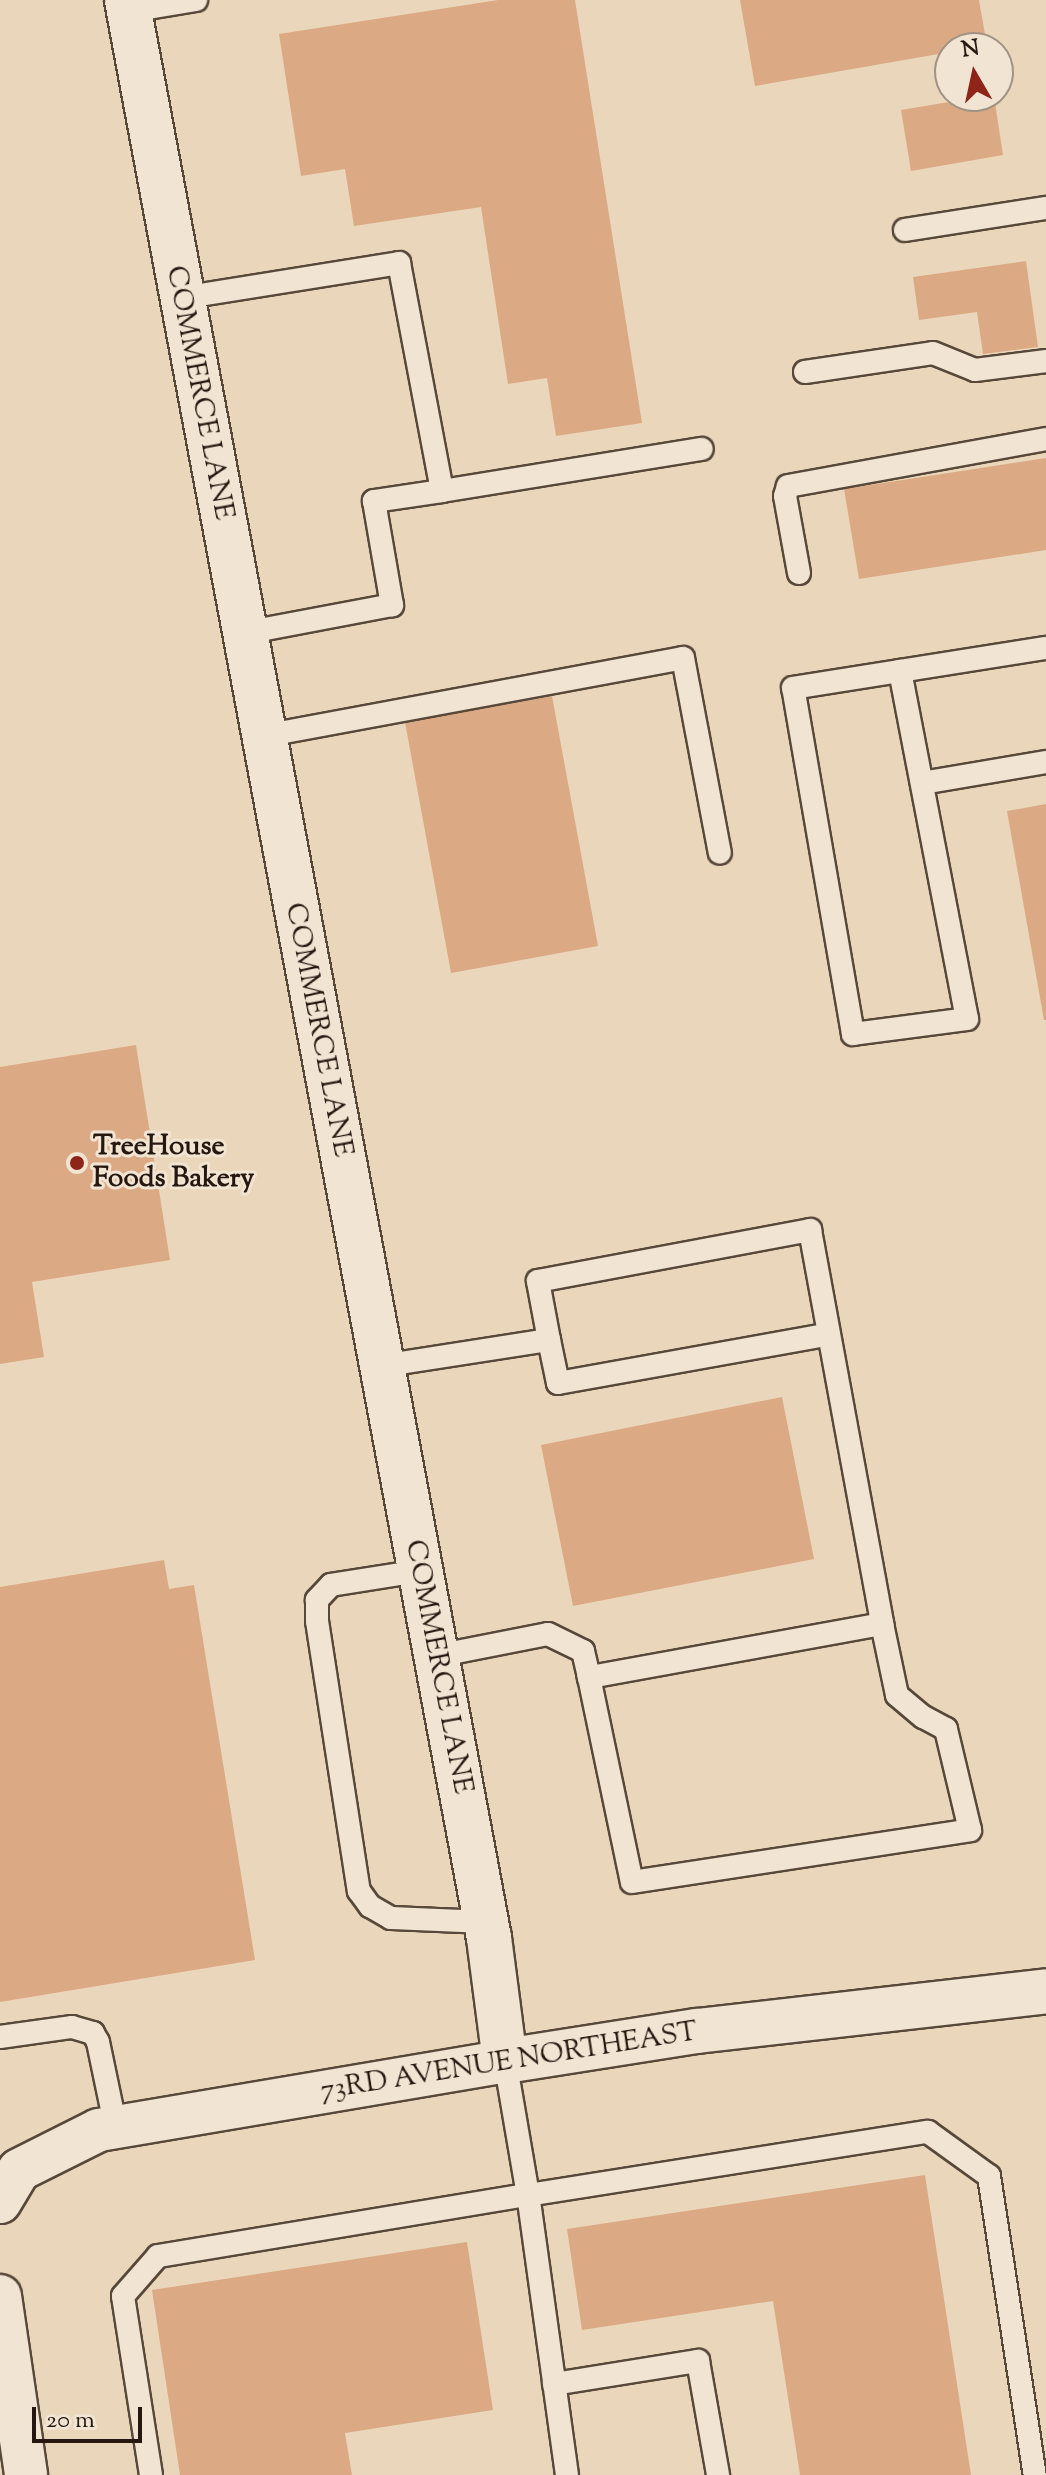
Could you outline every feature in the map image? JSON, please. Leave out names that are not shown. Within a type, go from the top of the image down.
[{"type":"street","name":"COMMERCE LANE","points":[[128,5],[486,1922],[505,2061]]},
{"type":"street","name":"73RD AVENUE NORTHEAST","points":[[6,2181],[99,2130],[697,2031],[1046,1991]]},
{"type":"street","points":[[0,2296],[26,2475]]},
{"type":"lane","points":[[128,5],[196,0]]},
{"type":"lane","points":[[905,230],[1046,208]]},
{"type":"lane","points":[[181,298],[399,263],[442,491]]},
{"type":"lane","points":[[805,372],[933,353],[975,370],[1046,361]]},
{"type":"lane","points":[[799,573],[785,496],[788,486],[1046,439]]},
{"type":"lane","points":[[244,633],[392,605],[374,501],[702,449]]},
{"type":"lane","points":[[900,671],[967,1019],[853,1034],[793,688],[900,671],[1046,648]]},
{"type":"lane","points":[[263,736],[683,658],[720,853]]},
{"type":"lane","points":[[922,783],[1046,762]]},
{"type":"lane","points":[[436,1656],[548,1634],[583,1651],[632,1882],[970,1830],[946,1729],[923,1717],[897,1695],[810,1230],[538,1281],[558,1383],[829,1334]]},
{"type":"lane","points":[[381,1366],[549,1340]]},
{"type":"lane","points":[[419,1571],[331,1585],[317,1600],[317,1621],[359,1891],[370,1906],[391,1918],[486,1922]]},
{"type":"lane","points":[[589,1677],[882,1624]]},
{"type":"lane","points":[[0,2037],[72,2027],[93,2033],[98,2042],[116,2128]]},
{"type":"lane","points":[[505,2061],[528,2195],[567,2475]]},
{"type":"lane","points":[[151,2475],[123,2296],[158,2256],[928,2132],[989,2176],[1035,2475]]},
{"type":"lane","points":[[554,2384],[698,2361],[718,2475]]},
{"type":"building","points":[[498,0],[575,0],[642,423],[556,436],[547,378],[508,384],[481,207],[354,226],[345,169],[301,176],[279,34]]},
{"type":"building","points":[[740,0],[979,0],[985,32],[934,32],[934,55],[755,86]]},
{"type":"building","points":[[934,104],[934,112],[996,112],[1003,155],[911,171],[901,110]]},
{"type":"building","points":[[1026,261],[1038,347],[983,354],[977,312],[919,320],[913,277]]},
{"type":"building","points":[[1046,458],[1046,550],[859,579],[844,489]]},
{"type":"building","points":[[552,696],[598,946],[451,973],[405,722]]},
{"type":"building","points":[[1046,804],[1046,1020],[1044,1020],[1007,811]]},
{"type":"building","name":"TreeHouse Foods Bakery","points":[[136,1045],[170,1260],[32,1282],[44,1357],[0,1364],[0,1067]]},
{"type":"building","points":[[782,1397],[814,1559],[573,1606],[541,1445]]},
{"type":"building","points":[[164,1560],[169,1589],[194,1585],[255,1960],[0,2002],[0,1587]]},
{"type":"building","points":[[925,2175],[971,2475],[800,2475],[773,2301],[582,2330],[567,2229]]},
{"type":"building","points":[[467,2242],[493,2410],[345,2433],[352,2475],[180,2475],[152,2290]]},
{"type":"place","name":"TreeHouse Foods Bakery","points":[[77,1163]]}]
